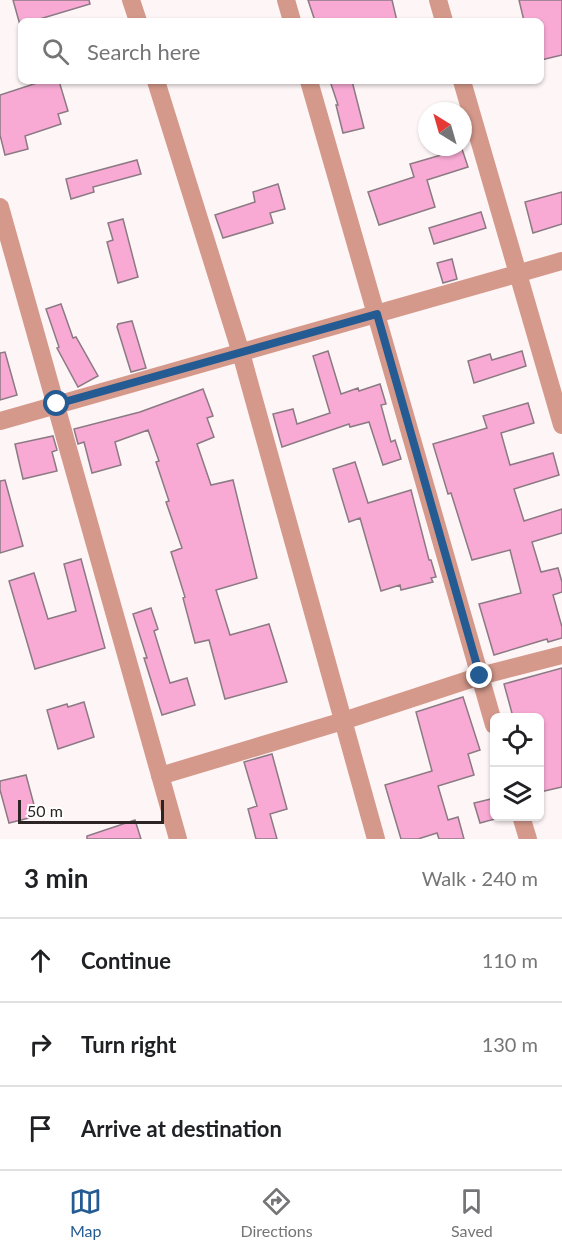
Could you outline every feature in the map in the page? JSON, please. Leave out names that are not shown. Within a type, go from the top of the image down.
[{"type":"street","points":[[131,0],[137,18]]},
{"type":"street","points":[[286,0],[291,18]]},
{"type":"street","points":[[438,0],[443,18]]},
{"type":"street","points":[[157,84],[241,353],[376,839]]},
{"type":"street","points":[[310,84],[491,713]]},
{"type":"street","points":[[463,84],[562,425]]},
{"type":"street","points":[[0,207],[178,839]]},
{"type":"street","points":[[0,421],[562,261]]},
{"type":"street","points":[[160,777],[480,676],[562,655]]},
{"type":"street","points":[[523,821],[528,839]]},
{"type":"building","points":[[13,0],[89,0],[90,4],[43,18],[18,18]]},
{"type":"building","points":[[308,0],[392,0],[396,18],[314,18]]},
{"type":"building","points":[[519,0],[562,0],[562,55],[544,59],[544,18],[523,18]]},
{"type":"building","points":[[34,84],[60,84],[68,111],[58,114],[61,124],[25,136],[28,149],[5,155],[0,135],[0,95]]},
{"type":"building","points":[[331,84],[353,84],[364,128],[343,133],[336,105],[338,105]]},
{"type":"building","points":[[438,156],[464,156],[468,167],[427,180],[435,207],[379,225],[368,192],[414,177],[410,164]]},
{"type":"building","points":[[137,160],[141,174],[93,187],[94,192],[71,199],[66,179]]},
{"type":"building","points":[[278,184],[285,209],[270,213],[273,223],[223,238],[215,215],[255,202],[253,192]]},
{"type":"building","points":[[562,192],[562,224],[533,233],[525,202]]},
{"type":"building","points":[[481,212],[486,228],[434,244],[429,228]]},
{"type":"building","points":[[123,219],[138,277],[118,283],[107,242],[113,240],[108,223]]},
{"type":"building","points":[[452,259],[457,279],[443,283],[437,263]]},
{"type":"building","points":[[61,304],[73,338],[76,337],[98,376],[78,387],[57,348],[59,347],[46,309]]},
{"type":"building","points":[[132,321],[146,368],[131,372],[117,327],[118,324]]},
{"type":"building","points":[[328,351],[341,394],[380,384],[386,404],[381,405],[391,442],[395,440],[401,459],[383,465],[369,422],[350,427],[349,424],[282,447],[273,414],[293,409],[297,424],[330,413],[313,356]]},
{"type":"building","points":[[522,351],[526,366],[474,383],[468,361],[490,354],[492,360]]},
{"type":"building","points":[[5,352],[17,395],[0,400],[0,353]]},
{"type":"building","points":[[203,389],[213,416],[207,418],[214,437],[197,444],[211,485],[233,480],[257,578],[216,590],[230,635],[269,624],[287,682],[225,699],[209,640],[195,643],[183,598],[185,597],[171,552],[182,548],[166,502],[169,501],[156,462],[159,461],[148,430],[115,442],[121,465],[92,473],[84,442],[78,444],[74,429],[140,412]]},
{"type":"building","points":[[528,403],[534,423],[501,433],[510,465],[553,453],[559,475],[514,489],[524,521],[562,509],[562,533],[532,542],[541,572],[558,568],[562,592],[553,595],[562,627],[562,638],[548,642],[547,639],[494,655],[479,604],[521,593],[510,550],[472,560],[433,444],[487,428],[483,416]]},
{"type":"building","points":[[53,436],[57,450],[52,452],[57,471],[23,479],[15,444]]},
{"type":"building","points":[[355,462],[368,503],[411,490],[429,560],[431,560],[436,577],[431,578],[433,582],[401,590],[400,585],[381,591],[360,518],[349,522],[333,469]]},
{"type":"building","points":[[5,480],[23,546],[0,553],[0,481]]},
{"type":"building","points":[[81,559],[105,648],[35,669],[9,581],[34,573],[48,619],[76,611],[64,564]]},
{"type":"building","points":[[151,608],[158,629],[154,631],[170,683],[187,678],[195,705],[162,715],[133,614]]},
{"type":"building","points":[[562,668],[562,787],[544,791],[544,713],[512,713],[504,684]]},
{"type":"building","points":[[463,697],[480,750],[468,754],[474,775],[438,786],[448,820],[458,817],[464,839],[439,839],[437,833],[418,839],[401,839],[385,785],[432,771],[416,712]]},
{"type":"building","points":[[84,702],[94,737],[58,749],[47,710]]},
{"type":"building","points":[[272,754],[287,809],[270,814],[277,839],[256,839],[248,809],[257,806],[244,762]]},
{"type":"building","points":[[26,775],[37,816],[9,823],[0,790],[0,781]]},
{"type":"building","points":[[490,799],[490,820],[480,823],[474,803]]},
{"type":"building","points":[[135,820],[141,839],[87,839],[87,836]]},
{"type":"route","points":[[57,404],[377,314],[480,676]]}]
